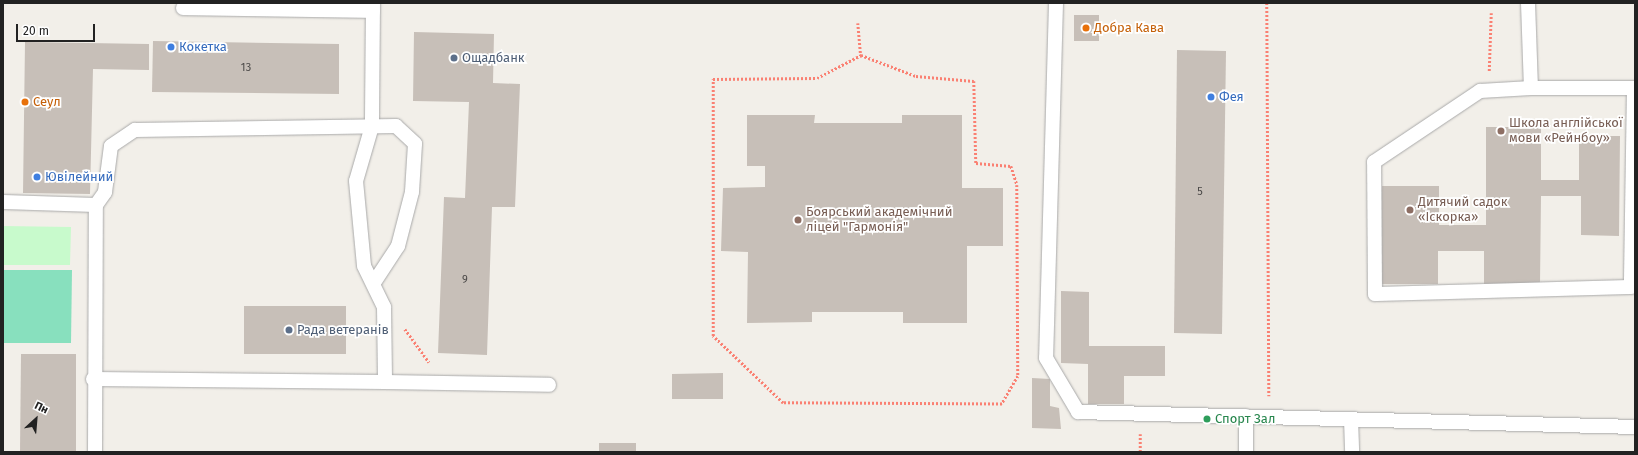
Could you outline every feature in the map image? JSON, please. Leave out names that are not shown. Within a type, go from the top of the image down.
[{"type":"lane","points":[[1056,3],[1046,358],[1078,412],[1635,427]]},
{"type":"lane","points":[[1528,3],[1531,88]]},
{"type":"lane","points":[[183,8],[373,7],[372,126],[356,181],[364,266],[384,307],[385,382]]},
{"type":"lane","points":[[1531,88],[1634,88],[1631,287],[1375,294],[1374,162],[1480,91],[1531,88]]},
{"type":"lane","points":[[95,452],[93,379],[96,205],[105,192],[111,146],[135,130],[396,126],[415,144],[412,192],[398,246],[373,284]]},
{"type":"lane","points":[[3,202],[96,205]]},
{"type":"lane","points":[[93,379],[549,385]]},
{"type":"lane","points":[[1246,416],[1246,452]]},
{"type":"lane","points":[[1351,419],[1352,452]]},
{"type":"path","points":[[1267,3],[1269,416]]},
{"type":"path","points":[[1489,91],[1491,13]]},
{"type":"path","points":[[858,23],[861,55]]},
{"type":"path","points":[[861,55],[916,76],[974,81],[976,163],[1011,166],[1017,185],[1018,376],[1002,404],[783,403],[712,336],[713,78],[817,78],[861,55]]},
{"type":"path","points":[[384,307],[412,336],[433,369],[458,383]]},
{"type":"green space","points":[[3,226],[71,227],[70,265],[3,265]]},
{"type":"green space","points":[[3,270],[72,270],[71,343],[3,343]]},
{"type":"building","name":"Добра Кава","points":[[1074,15],[1099,15],[1099,41],[1074,41]]},
{"type":"building","points":[[414,32],[494,34],[493,83],[520,84],[515,207],[492,207],[487,355],[438,353],[444,197],[465,198],[469,102],[413,101]]},
{"type":"building","points":[[153,41],[339,44],[339,94],[152,92]]},
{"type":"building","points":[[25,42],[149,44],[149,70],[93,69],[90,194],[23,193]]},
{"type":"building","points":[[1177,50],[1226,51],[1222,334],[1174,333]]},
{"type":"building","points":[[747,115],[815,115],[814,123],[902,123],[902,115],[962,115],[962,188],[1003,188],[1003,246],[967,246],[967,323],[903,323],[903,312],[812,312],[812,322],[747,323],[748,252],[721,251],[723,188],[765,187],[765,166],[747,166]]},
{"type":"building","name":"Дитячий садок «Іскорка»","points":[[1486,127],[1541,127],[1541,180],[1579,180],[1579,136],[1620,136],[1619,236],[1581,235],[1581,196],[1541,196],[1540,284],[1484,284],[1484,251],[1438,251],[1438,284],[1382,284],[1382,186],[1439,186],[1439,225],[1486,225]]},
{"type":"building","points":[[1061,291],[1089,292],[1089,346],[1165,346],[1165,376],[1124,376],[1124,404],[1088,404],[1088,364],[1061,363]]},
{"type":"building","points":[[244,306],[346,306],[346,354],[244,354]]},
{"type":"building","points":[[21,354],[76,354],[76,452],[20,452]]},
{"type":"building","points":[[723,373],[723,399],[672,399],[672,374]]},
{"type":"building","points":[[1032,378],[1050,379],[1050,406],[1059,408],[1061,429],[1032,428]]},
{"type":"building","points":[[599,443],[636,443],[636,452],[599,452]]},
{"type":"place","name":"Добра Кава","points":[[1086,28]]},
{"type":"place","name":"Кокетка","points":[[171,47]]},
{"type":"place","name":"Ощадбанк","points":[[454,58]]},
{"type":"place","name":"Фея","points":[[1211,97]]},
{"type":"place","name":"Сеул","points":[[25,102]]},
{"type":"place","name":"Школа англійської мови «Рейнбоу»","points":[[1501,131]]},
{"type":"place","name":"Ювілейний","points":[[37,177]]},
{"type":"place","name":"Дитячий садок «Іскорка»","points":[[1410,210]]},
{"type":"place","name":"Боярський академічний ліцей \"Гармонія\"","points":[[798,220]]},
{"type":"place","name":"Рада ветеранів","points":[[289,330]]},
{"type":"place","name":"Спорт Зал","points":[[1207,419]]}]
